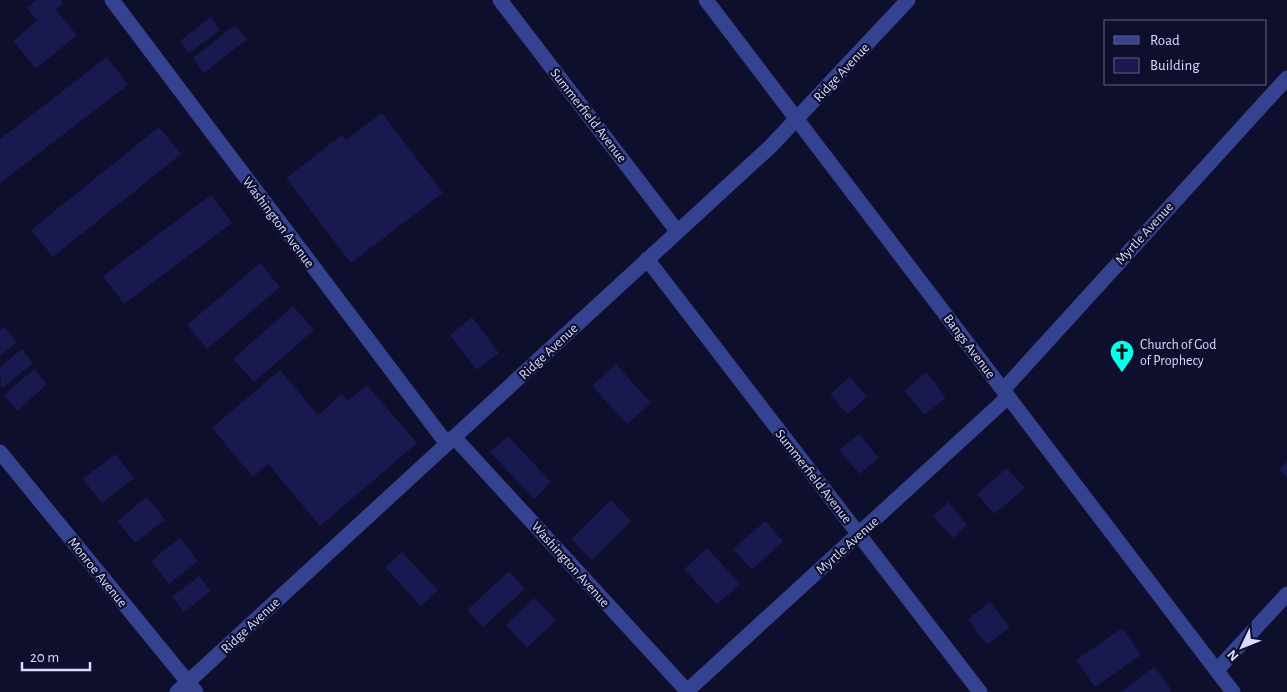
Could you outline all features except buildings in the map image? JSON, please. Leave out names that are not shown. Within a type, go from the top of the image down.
[{"type":"street","name":"Washington Avenue","points":[[112,0],[450,440],[687,692]]},
{"type":"street","name":"Summerfield Avenue","points":[[500,0],[677,231]]},
{"type":"street","name":"Bangs Avenue","points":[[706,0],[1233,692]]},
{"type":"street","name":"Ridge Avenue","points":[[187,689],[450,440],[771,146],[908,0]]},
{"type":"street","name":"Myrtle Avenue","points":[[687,692],[859,534],[1005,393],[1287,78]]},
{"type":"street","name":"Summerfield Avenue","points":[[647,260],[980,692]]},
{"type":"street","name":"Monroe Avenue","points":[[0,452],[187,689]]},
{"type":"street","points":[[1217,670],[1287,594]]},
{"type":"place","name":"Church of God of Prophecy","points":[[1122,373]]}]
